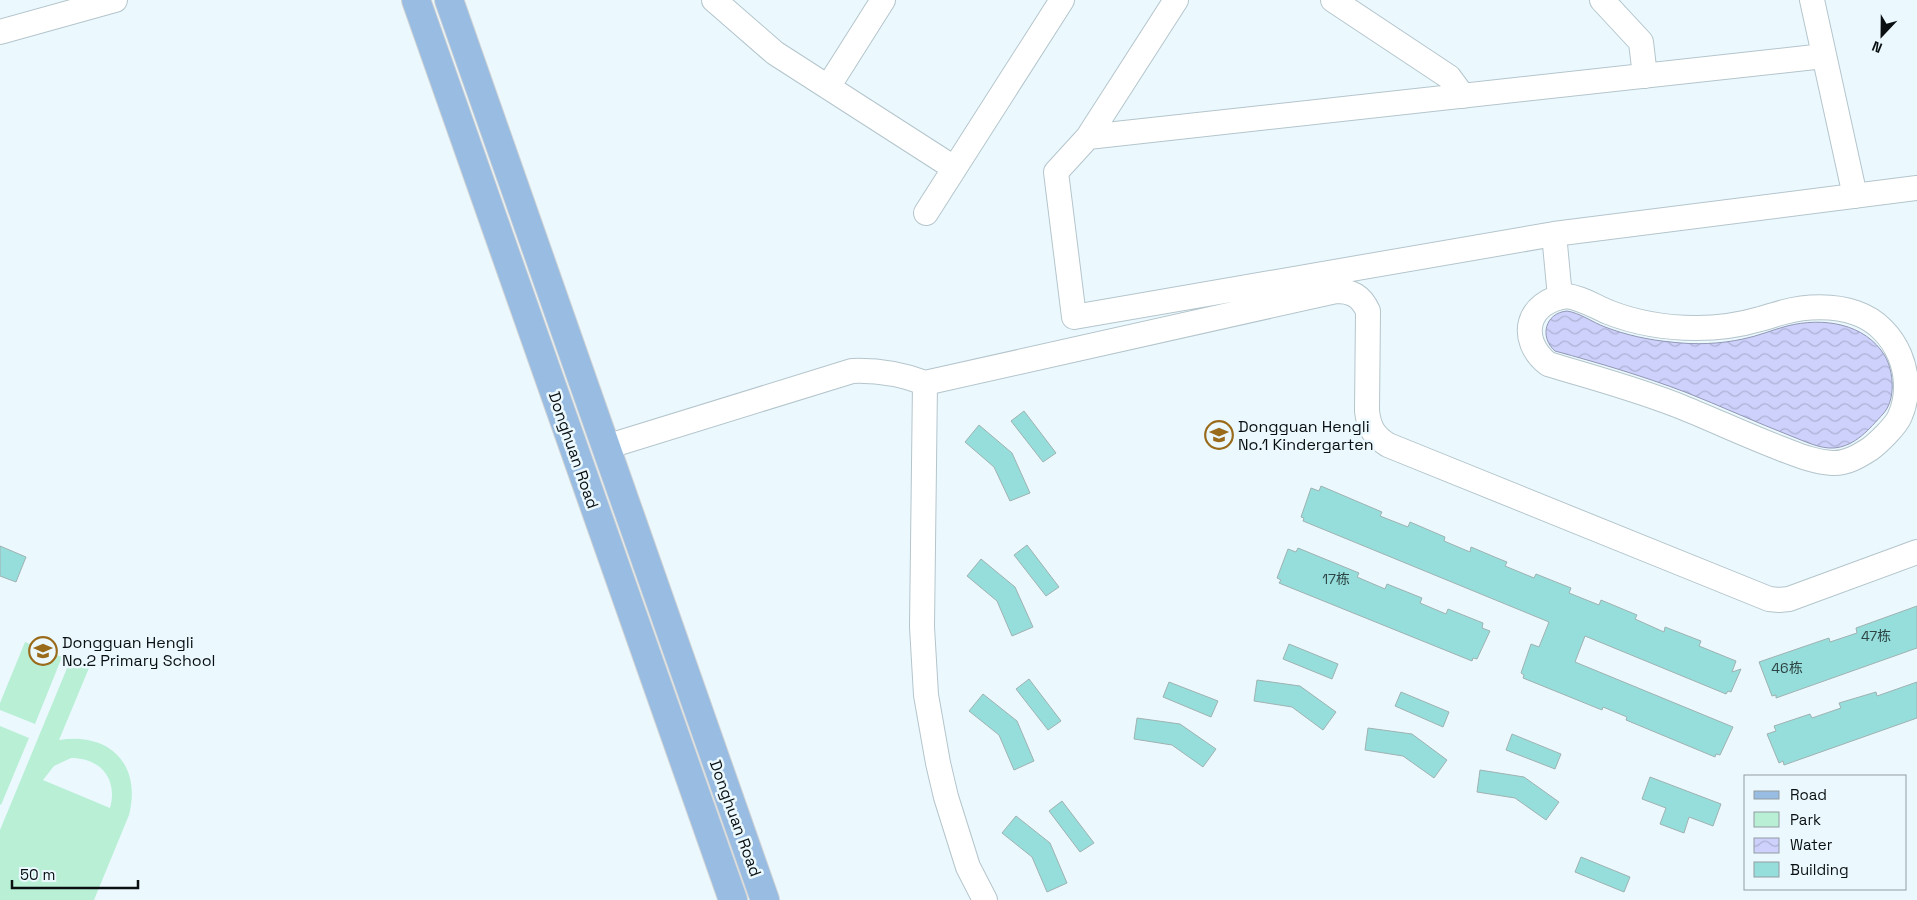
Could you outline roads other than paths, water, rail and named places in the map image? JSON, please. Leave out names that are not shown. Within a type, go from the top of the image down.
[{"type":"main road","name":"Donghuan Road","points":[[416,0],[733,900]]},
{"type":"main road","name":"Donghuan Road","points":[[449,0],[765,900]]},
{"type":"street","points":[[0,32],[115,0]]},
{"type":"street","points":[[714,0],[775,53],[954,168]]},
{"type":"street","points":[[828,87],[883,0]]},
{"type":"street","points":[[926,212],[1062,0]]},
{"type":"street","points":[[1176,0],[1088,137],[1056,172],[1074,317],[1554,234],[1917,188]]},
{"type":"street","points":[[1332,0],[1450,77],[1463,96]]},
{"type":"street","points":[[1602,0],[1641,42],[1646,76]]},
{"type":"street","points":[[1812,0],[1855,196]]},
{"type":"street","points":[[1088,137],[1824,56]]},
{"type":"street","points":[[1554,234],[1560,297]]},
{"type":"street","points":[[606,447],[852,371],[890,372],[925,383],[1336,290],[1356,294],[1364,302],[1368,311],[1367,411],[1369,425],[1376,437],[1388,445],[1769,599],[1789,598],[1917,552]]},
{"type":"street","points":[[1560,297],[1579,298],[1631,319],[1674,327],[1718,327],[1740,324],[1784,311],[1808,308],[1833,308],[1856,313],[1875,323],[1891,337],[1902,356],[1907,376],[1906,398],[1900,418],[1875,445],[1856,458],[1834,463],[1812,460],[1649,395],[1548,364],[1538,357],[1532,346],[1529,335],[1531,323],[1536,312],[1544,303],[1560,297]]},
{"type":"street","points":[[925,383],[922,626],[926,695],[936,755],[946,797],[968,867],[985,900]]},
{"type":"water","points":[[1567,311],[1629,335],[1689,344],[1734,341],[1801,323],[1815,322],[1842,325],[1866,336],[1877,345],[1885,356],[1892,378],[1892,394],[1883,414],[1867,431],[1855,440],[1842,447],[1829,448],[1818,446],[1669,386],[1555,351],[1547,339],[1547,327],[1549,321],[1554,316]]},
{"type":"place","name":"Dongguan Hengli No.1 Kindergarten","points":[[1219,435]]},
{"type":"place","name":"Dongguan Hengli No.2 Primary School","points":[[43,651]]}]
